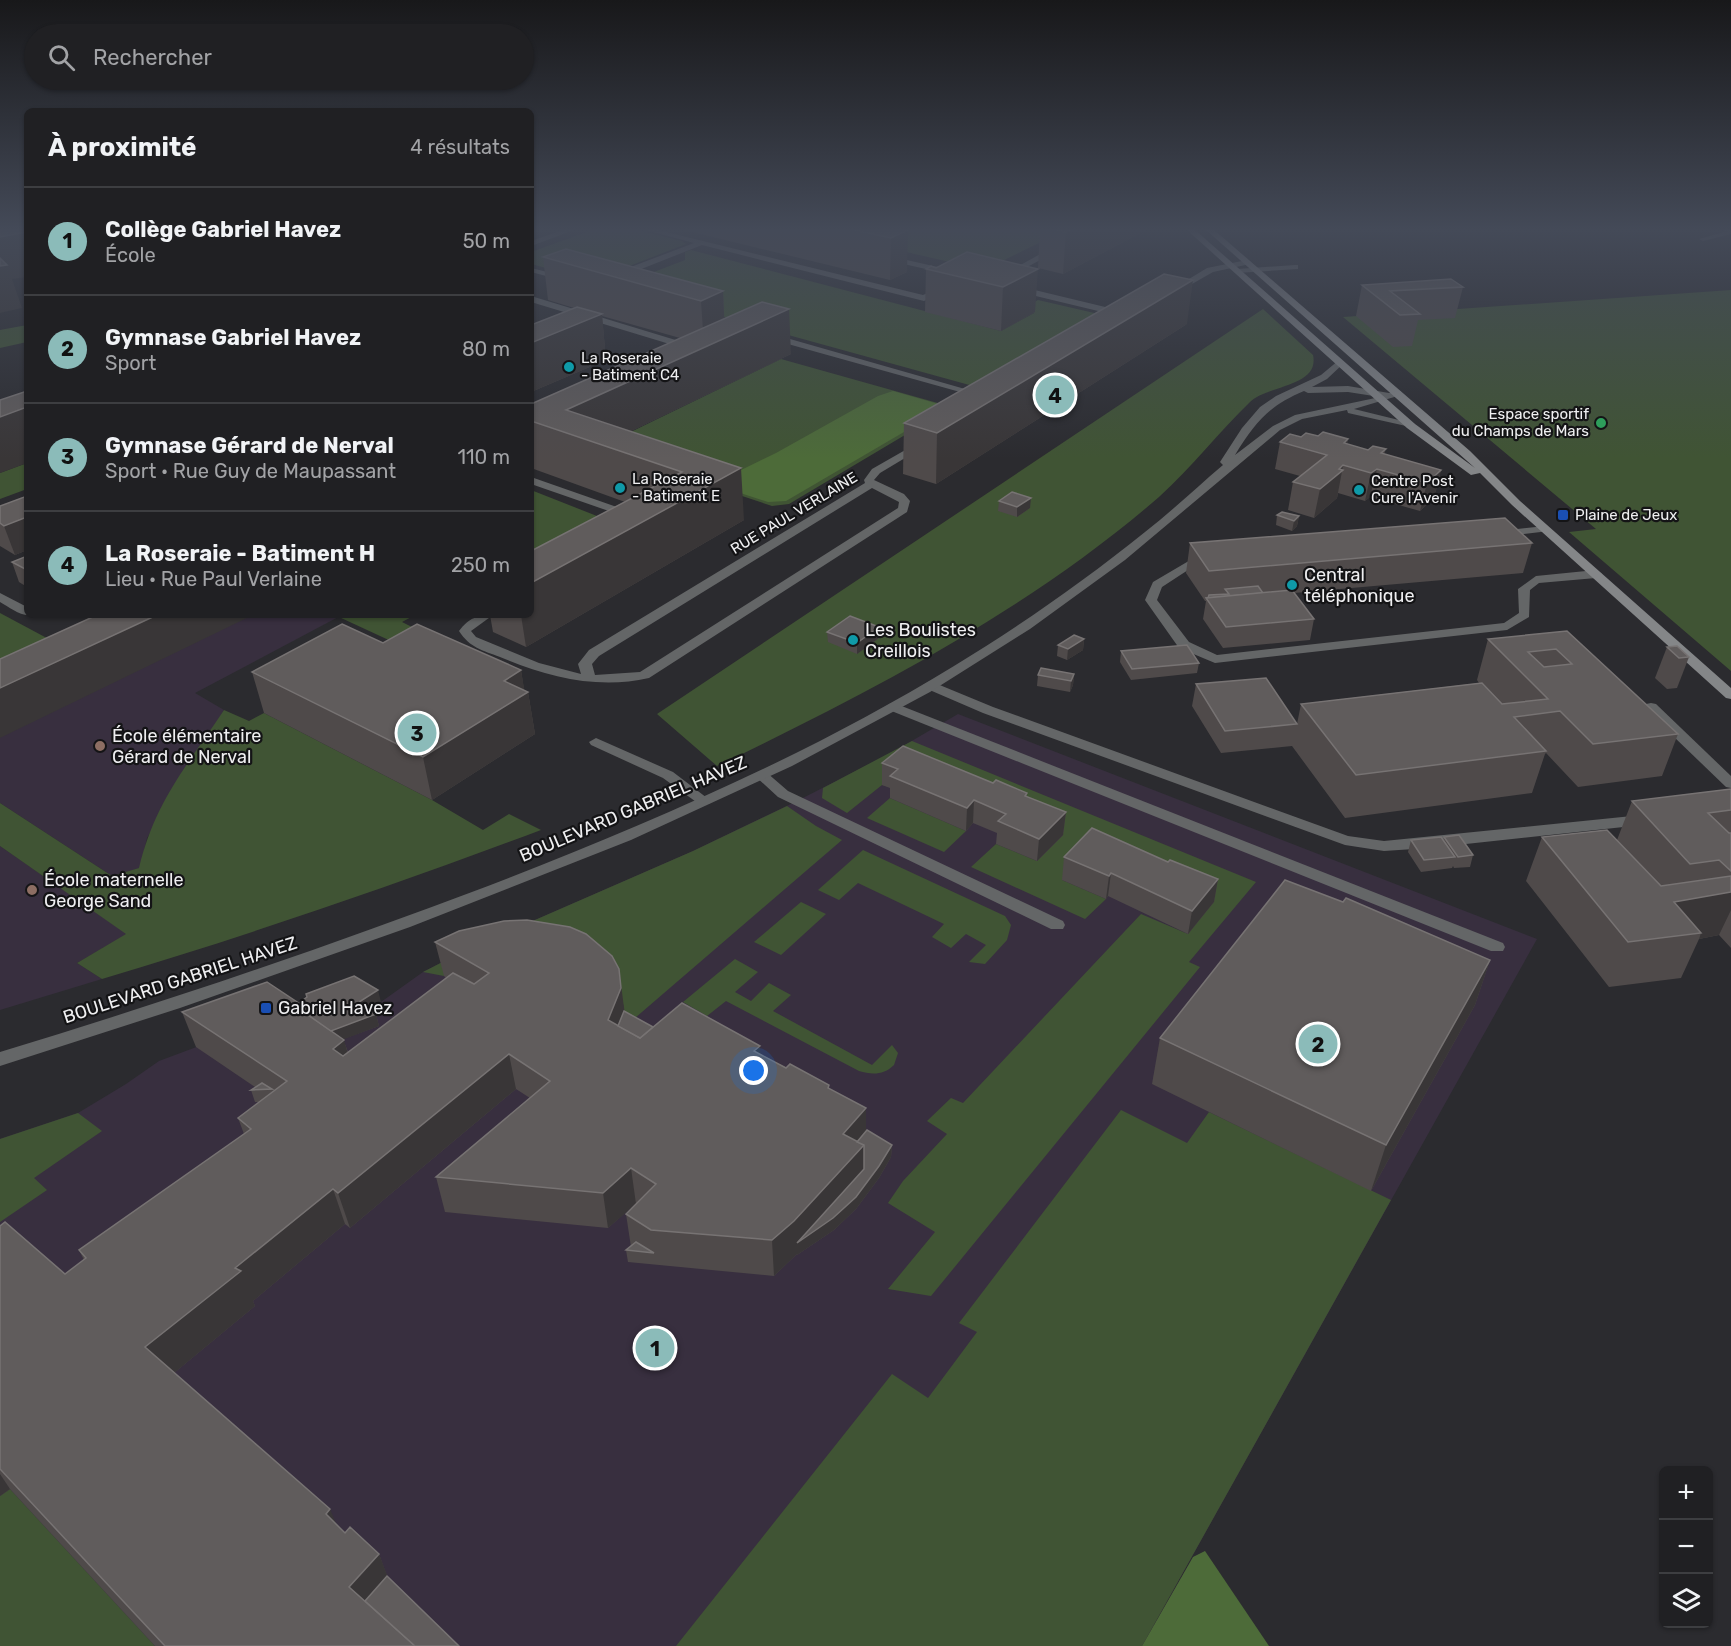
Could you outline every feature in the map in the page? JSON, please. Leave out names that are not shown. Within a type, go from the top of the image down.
[{"type":"street","points":[[558,306],[618,327],[703,351]]},
{"type":"street","points":[[1089,306],[1131,316],[1122,322]]},
{"type":"street","points":[[1276,306],[1411,426],[1516,503]]},
{"type":"street","points":[[1296,306],[1467,454],[1516,503],[1731,694]]},
{"type":"street","points":[[607,332],[618,327]]},
{"type":"street","points":[[759,333],[995,399]]},
{"type":"street","name":"BOULEVARD GABRIEL HAVEZ","points":[[1218,472],[1258,414],[1282,397],[1321,380],[1339,363]]},
{"type":"street","points":[[1282,397],[1324,388],[1398,396]]},
{"type":"street","name":"BOULEVARD GABRIEL HAVEZ","points":[[0,1059],[155,1012],[392,928],[537,873],[761,775],[894,707],[930,686],[1094,577],[1166,520],[1218,472],[1285,423],[1302,415],[1398,396]]},
{"type":"street","name":"BOULEVARD GABRIEL HAVEZ","points":[[1324,411],[1362,412],[1411,426]]},
{"type":"street","name":"RUE PAUL VERLAINE","points":[[589,678],[585,664],[594,652],[871,484],[869,480],[876,471],[926,441]]},
{"type":"street","points":[[534,481],[642,521]]},
{"type":"street","points":[[482,618],[471,624],[465,631],[471,640],[542,670],[589,678],[629,678],[644,675],[657,669],[903,510],[905,501],[900,496],[871,484]]},
{"type":"street","points":[[1485,535],[1545,529]]},
{"type":"street","points":[[1214,555],[1202,555],[1157,585],[1151,600],[1184,645],[1215,659],[1507,626],[1525,614],[1524,589],[1536,580],[1596,574]]},
{"type":"street","points":[[0,597],[24,610]]},
{"type":"street","points":[[930,686],[988,710],[1345,840],[1384,846],[1429,843],[1661,818]]},
{"type":"street","points":[[894,707],[1497,947]]},
{"type":"street","points":[[1651,707],[1731,784]]},
{"type":"street","points":[[596,742],[668,775],[704,801]]},
{"type":"street","points":[[761,775],[783,794],[1057,925]]},
{"type":"shaded area","name":"École élémentaire Gérard de Nerval","points":[[173,618],[336,618],[195,693],[224,710],[147,838],[140,868],[112,876],[0,803],[0,699]]},
{"type":"shaded area","points":[[958,714],[1537,939],[1142,1646],[0,1646],[0,1139],[78,1113],[159,1061],[357,987],[381,1002],[423,972],[464,951],[693,851],[891,753]]},
{"type":"shaded area","name":"École maternelle George Sand","points":[[0,846],[127,934],[77,963],[102,979],[0,1010]]},
{"type":"green space","points":[[683,306],[905,306],[1001,331],[1034,313],[1022,309],[1028,306],[1063,306],[1103,315],[973,386]]},
{"type":"green space","name":"Espace sportif du Champs de Mars","points":[[1504,306],[1731,306],[1731,671],[1569,532],[1596,529],[1343,317]]},
{"type":"green space","points":[[1263,309],[1313,355],[1313,366],[1308,373],[1301,379],[1258,396],[1250,402],[1159,497],[1056,577],[947,646],[891,678],[717,766],[657,714]]},
{"type":"green space","points":[[24,326],[24,343],[0,348],[0,330]]},
{"type":"green space","points":[[781,359],[952,407],[789,504],[772,506],[736,494],[573,460]]},
{"type":"green space","points":[[893,391],[942,405],[933,415],[786,501],[768,502],[734,491],[737,472],[878,396]]},
{"type":"green space","points":[[24,464],[24,490],[0,499],[0,473]]},
{"type":"green space","points":[[534,491],[602,518],[534,553]]},
{"type":"green space","points":[[0,613],[86,659],[0,699]]},
{"type":"green space","points":[[341,618],[409,618],[402,622],[416,629],[393,642]]},
{"type":"green space","points":[[224,710],[249,721],[264,713],[432,800],[483,830],[509,814],[541,830],[323,908],[102,979],[77,963],[126,934],[0,846],[0,803],[112,876],[139,868],[163,803]]},
{"type":"green space","points":[[912,741],[1256,882],[1189,962],[1200,967],[931,1296],[888,1289],[935,1232],[888,1203],[903,1181],[947,1134],[927,1121],[951,1098],[963,1103],[1141,914],[1188,934],[1213,902],[1062,880],[1106,899],[1085,919],[971,867],[996,844],[1037,861],[1063,835],[882,785],[847,813],[822,798],[823,788]]},
{"type":"green space","points":[[890,798],[966,831],[944,852],[867,818]]},
{"type":"green space","points":[[787,806],[842,840],[635,1018],[625,1016],[623,1004],[466,966],[444,976],[423,972],[464,951],[693,851]]},
{"type":"green space","points":[[863,850],[1005,916],[1011,925],[1007,940],[985,964],[969,962],[986,945],[966,934],[951,948],[932,937],[944,924],[858,883],[839,900],[818,890]]},
{"type":"green space","points":[[801,902],[826,914],[781,955],[754,942]]},
{"type":"green space","points":[[735,959],[758,972],[735,992],[751,1001],[769,983],[791,995],[773,1011],[872,1065],[892,1045],[898,1053],[894,1065],[878,1073],[859,1071],[726,1001],[707,1016],[683,1002]]},
{"type":"green space","points":[[1121,1110],[1187,1143],[1209,1112],[1391,1200],[1142,1646],[676,1646],[892,1374],[928,1398],[977,1332],[959,1323]]},
{"type":"green space","points":[[78,1113],[102,1131],[34,1178],[47,1190],[0,1222],[0,1139]]},
{"type":"green space","points":[[10,1489],[155,1646],[0,1646],[0,1496]]},
{"type":"green space","points":[[1205,1551],[1269,1646],[1142,1646],[1193,1557]]},
{"type":"building","points":[[753,306],[777,306],[789,309],[566,410],[741,468],[534,581],[534,549],[682,472],[534,422],[534,403]]},
{"type":"building","points":[[1108,306],[1150,306],[937,433],[904,423]]},
{"type":"building","points":[[1388,306],[1409,306],[1420,314],[1400,315]]},
{"type":"building","points":[[577,307],[602,314],[534,342],[534,324]]},
{"type":"building","points":[[24,392],[24,408],[0,417],[0,400]]},
{"type":"building","points":[[1323,432],[1348,439],[1344,443],[1368,450],[1373,446],[1386,449],[1381,453],[1441,470],[1427,483],[1377,469],[1371,473],[1343,465],[1339,469],[1343,470],[1320,489],[1293,482],[1327,455],[1280,442],[1290,434],[1301,437],[1306,433],[1318,436]]},
{"type":"building","points":[[1012,492],[1031,498],[1017,507],[999,501]]},
{"type":"building","points":[[24,497],[24,518],[4,526],[0,523],[0,506]]},
{"type":"building","points":[[1282,512],[1299,516],[1294,521],[1277,515]]},
{"type":"building","points":[[1505,518],[1532,543],[1209,571],[1190,543]]},
{"type":"building","points":[[24,557],[24,568],[12,562]]},
{"type":"building","points":[[1258,586],[1263,593],[1208,598],[1209,595],[1229,594],[1225,589]]},
{"type":"building","points":[[1292,590],[1314,619],[1226,627],[1206,598]]},
{"type":"building","points":[[850,616],[879,627],[857,643],[827,632]]},
{"type":"building","points":[[90,618],[151,618],[0,688],[0,659]]},
{"type":"building","points":[[342,624],[383,643],[417,624],[521,670],[504,681],[528,692],[423,757],[252,672]]},
{"type":"building","points":[[1567,631],[1678,734],[1593,744],[1560,711],[1514,717],[1546,751],[1356,775],[1301,704],[1482,683],[1502,704],[1548,699],[1488,639]],"holes":[[[1556,649],[1572,664],[1544,667],[1528,652]]]},
{"type":"building","points":[[1074,635],[1084,639],[1068,649],[1058,645]]},
{"type":"building","points":[[1187,645],[1199,663],[1132,669],[1121,651]]},
{"type":"building","points":[[1677,646],[1689,657],[1679,658],[1667,647]]},
{"type":"building","points":[[1041,668],[1074,674],[1071,681],[1038,675]]},
{"type":"building","points":[[1266,678],[1297,724],[1225,731],[1196,684]]},
{"type":"building","points":[[903,746],[993,783],[996,780],[1027,793],[1025,796],[1066,812],[1039,839],[998,821],[1006,814],[974,800],[967,808],[890,776],[898,769],[882,763]]},
{"type":"building","points":[[1731,789],[1731,810],[1708,813],[1731,833],[1731,871],[1719,860],[1690,864],[1632,801]]},
{"type":"building","points":[[1092,828],[1168,862],[1170,860],[1218,879],[1192,911],[1111,873],[1109,876],[1064,857]]},
{"type":"building","points":[[1607,830],[1661,886],[1731,876],[1731,892],[1674,902],[1701,933],[1628,942],[1542,837]]},
{"type":"building","points":[[1459,835],[1473,855],[1458,857],[1444,837]]},
{"type":"building","points":[[1441,837],[1455,857],[1424,860],[1411,840]]},
{"type":"building","points":[[1285,880],[1343,902],[1346,898],[1490,960],[1386,1145],[1160,1038]]},
{"type":"building","points":[[527,920],[570,927],[586,934],[612,956],[619,969],[621,988],[608,1020],[640,1038],[682,1003],[760,1046],[754,1051],[786,1068],[790,1064],[866,1108],[843,1134],[864,1145],[794,1221],[772,1240],[651,1230],[626,1214],[656,1184],[631,1168],[603,1193],[436,1177],[550,1081],[509,1054],[338,1193],[333,1189],[235,1268],[241,1271],[145,1347],[330,1509],[326,1514],[345,1533],[350,1527],[379,1554],[349,1587],[415,1646],[165,1646],[0,1469],[0,1226],[5,1222],[65,1274],[86,1258],[79,1250],[251,1129],[238,1118],[287,1081],[182,1012],[267,982],[306,1008],[307,1014],[344,1040],[333,1049],[343,1056],[453,973],[474,984],[489,973],[435,942],[459,931],[504,921]]},
{"type":"building","points":[[354,976],[378,990],[359,1002],[376,1014],[331,1031],[308,1015],[306,1008],[299,1003],[307,997],[306,994]]},
{"type":"building","points":[[624,1011],[653,1027],[640,1038],[618,1026]]},
{"type":"building","points":[[262,1083],[272,1089],[251,1090]]},
{"type":"building","points":[[867,1130],[892,1145],[879,1166],[856,1197],[833,1218],[797,1243],[864,1169],[864,1145],[857,1142]]},
{"type":"building","points":[[636,1242],[654,1253],[626,1250]]},
{"type":"building","points":[[387,1576],[459,1646],[415,1646],[365,1601]]},
{"type":"place","name":"La Roseraie - Batiment C4","points":[[569,367]]},
{"type":"place","name":"La Roseraie - Batiment H","points":[[1055,395]]},
{"type":"place","name":"Espace sportif du Champs de Mars","points":[[1601,423]]},
{"type":"place","name":"La Roseraie - Batiment E","points":[[620,488]]},
{"type":"place","name":"Centre Post Cure l'Avenir","points":[[1359,490]]},
{"type":"place","name":"Plaine de Jeux","points":[[1563,515]]},
{"type":"place","name":"Central téléphonique","points":[[1292,585]]},
{"type":"place","name":"Les Boulistes Creillois","points":[[853,640]]},
{"type":"place","name":"Gymnase Gérard de Nerval","points":[[417,733]]},
{"type":"place","name":"École élémentaire Gérard de Nerval","points":[[100,746]]},
{"type":"place","name":"École maternelle George Sand","points":[[32,890]]},
{"type":"place","name":"Gabriel Havez","points":[[266,1008]]},
{"type":"place","name":"Gymnase Gabriel Havez","points":[[1318,1044]]},
{"type":"place","name":"Collège Gabriel Havez","points":[[655,1348]]}]
